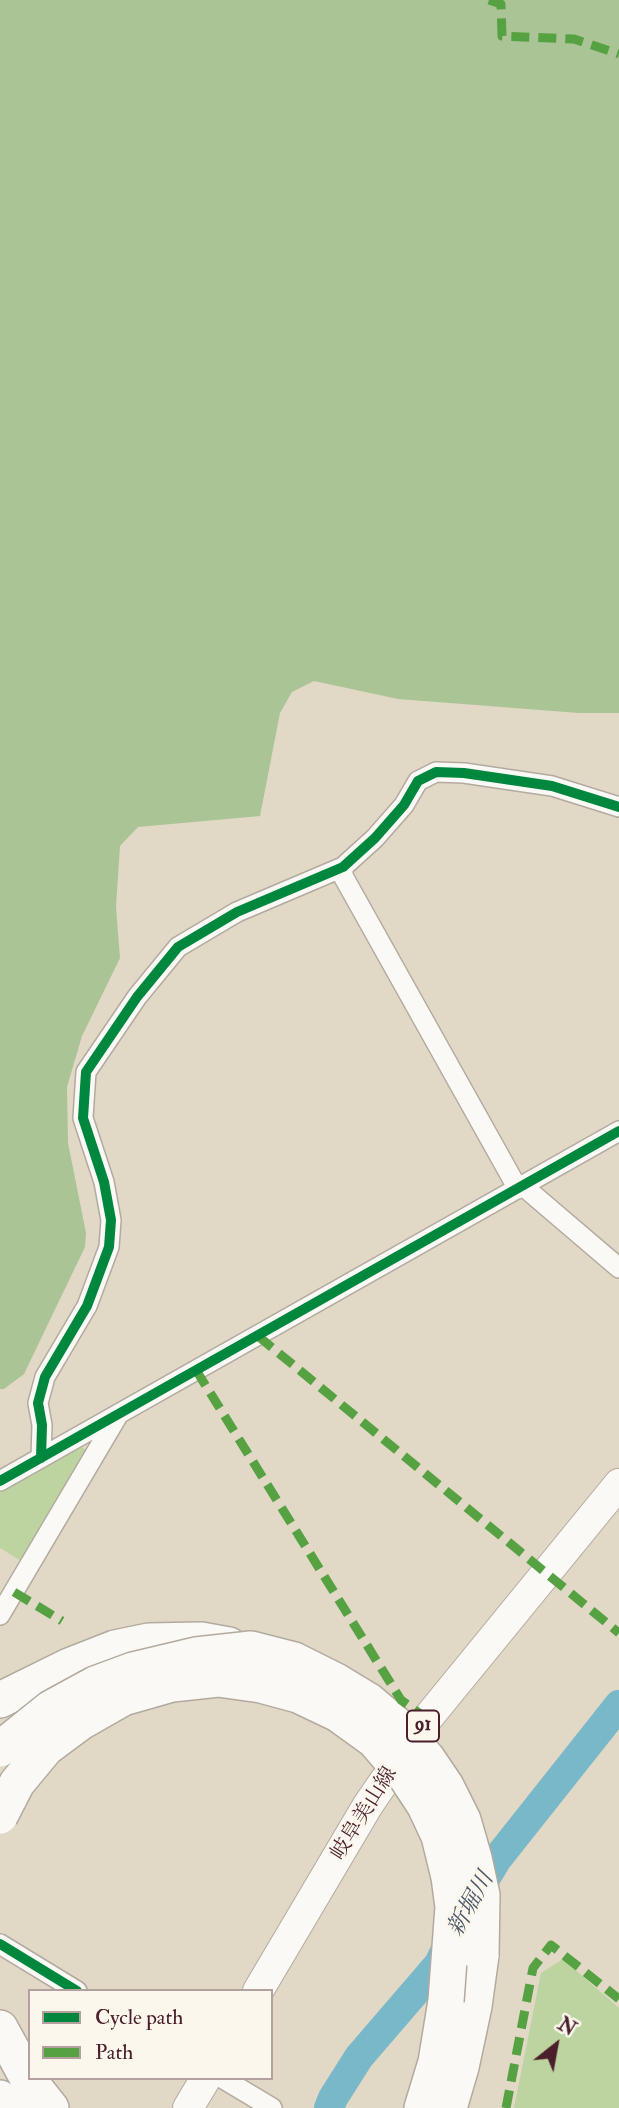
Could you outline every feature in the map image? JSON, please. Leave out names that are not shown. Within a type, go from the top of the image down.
[{"type":"highway","points":[[0,1700],[69,1666],[115,1648],[149,1641],[201,1640],[293,1660],[336,1681],[378,1709],[427,1758],[446,1786],[463,1820],[482,1895],[481,1955],[474,2006],[449,2108]]},
{"type":"highway","points":[[0,1749],[51,1709],[95,1685],[165,1661],[251,1649]]},
{"type":"highway","points":[[0,1816],[17,1783],[46,1748],[81,1722],[123,1698],[172,1684],[218,1679],[261,1685],[298,1695],[338,1714],[374,1740],[406,1777],[425,1806],[439,1836],[449,1877],[452,1897],[446,2001],[436,2062],[422,2108]]},
{"type":"highway","points":[[0,2028],[28,2077]]},
{"type":"highway","points":[[30,2080],[51,2108]]},
{"type":"highway","points":[[0,2098],[11,2108]]},
{"type":"main road","name":"岐阜美山線","points":[[259,1989],[368,1805],[427,1719],[619,1484]]},
{"type":"main road","points":[[188,2108],[205,2080]]},
{"type":"street","points":[[41,1458],[43,1425],[38,1403],[45,1377],[87,1306],[109,1247],[111,1220],[104,1182],[83,1118],[86,1073],[137,996],[178,947],[237,912],[343,867],[375,838],[397,813],[418,781],[436,772],[464,773],[552,786],[619,807]]},
{"type":"street","points":[[343,867],[343,876],[521,1188],[619,1268]]},
{"type":"street","points":[[0,1481],[619,1131]]},
{"type":"street","points":[[0,1615],[7,1587],[118,1416]]},
{"type":"street","points":[[0,1944],[74,1989]]},
{"type":"street","points":[[225,2080],[272,2108]]},
{"type":"green space","points":[[0,0],[619,0],[619,713],[579,713],[398,699],[314,681],[292,692],[280,713],[260,816],[138,827],[120,846],[116,907],[120,958],[82,1036],[67,1087],[68,1143],[86,1233],[85,1247],[24,1374],[4,1389],[0,1389]]},
{"type":"green space","points":[[76,1444],[88,1451],[21,1561],[0,1548],[0,1488]]},
{"type":"green space","points":[[563,1959],[619,2008],[619,2108],[514,2108],[541,1973]]},
{"type":"waterway","name":"新堀川","points":[[472,1900],[497,1859],[619,1705]]},
{"type":"waterway","name":"新堀川","points":[[329,2108],[359,2057],[439,1964],[450,1941]]},
{"type":"marked path","points":[[489,0],[501,4],[502,36],[574,39],[619,54]]},
{"type":"marked path","points":[[258,1336],[619,1633]]},
{"type":"marked path","points":[[196,1370],[401,1700],[427,1719]]},
{"type":"marked path","points":[[14,1592],[62,1621]]},
{"type":"marked path","points":[[506,2108],[533,1968],[551,1945],[619,1999]]},
{"type":"cycle path","points":[[41,1458],[42,1425],[38,1403],[45,1377],[87,1306],[109,1247],[111,1220],[104,1182],[83,1118],[86,1072],[137,997],[178,947],[237,912],[343,867],[375,838],[404,805],[418,781],[436,772],[464,773],[552,786],[619,807]]},
{"type":"cycle path","points":[[0,1481],[619,1131]]},
{"type":"cycle path","points":[[0,1944],[74,1989]]}]
